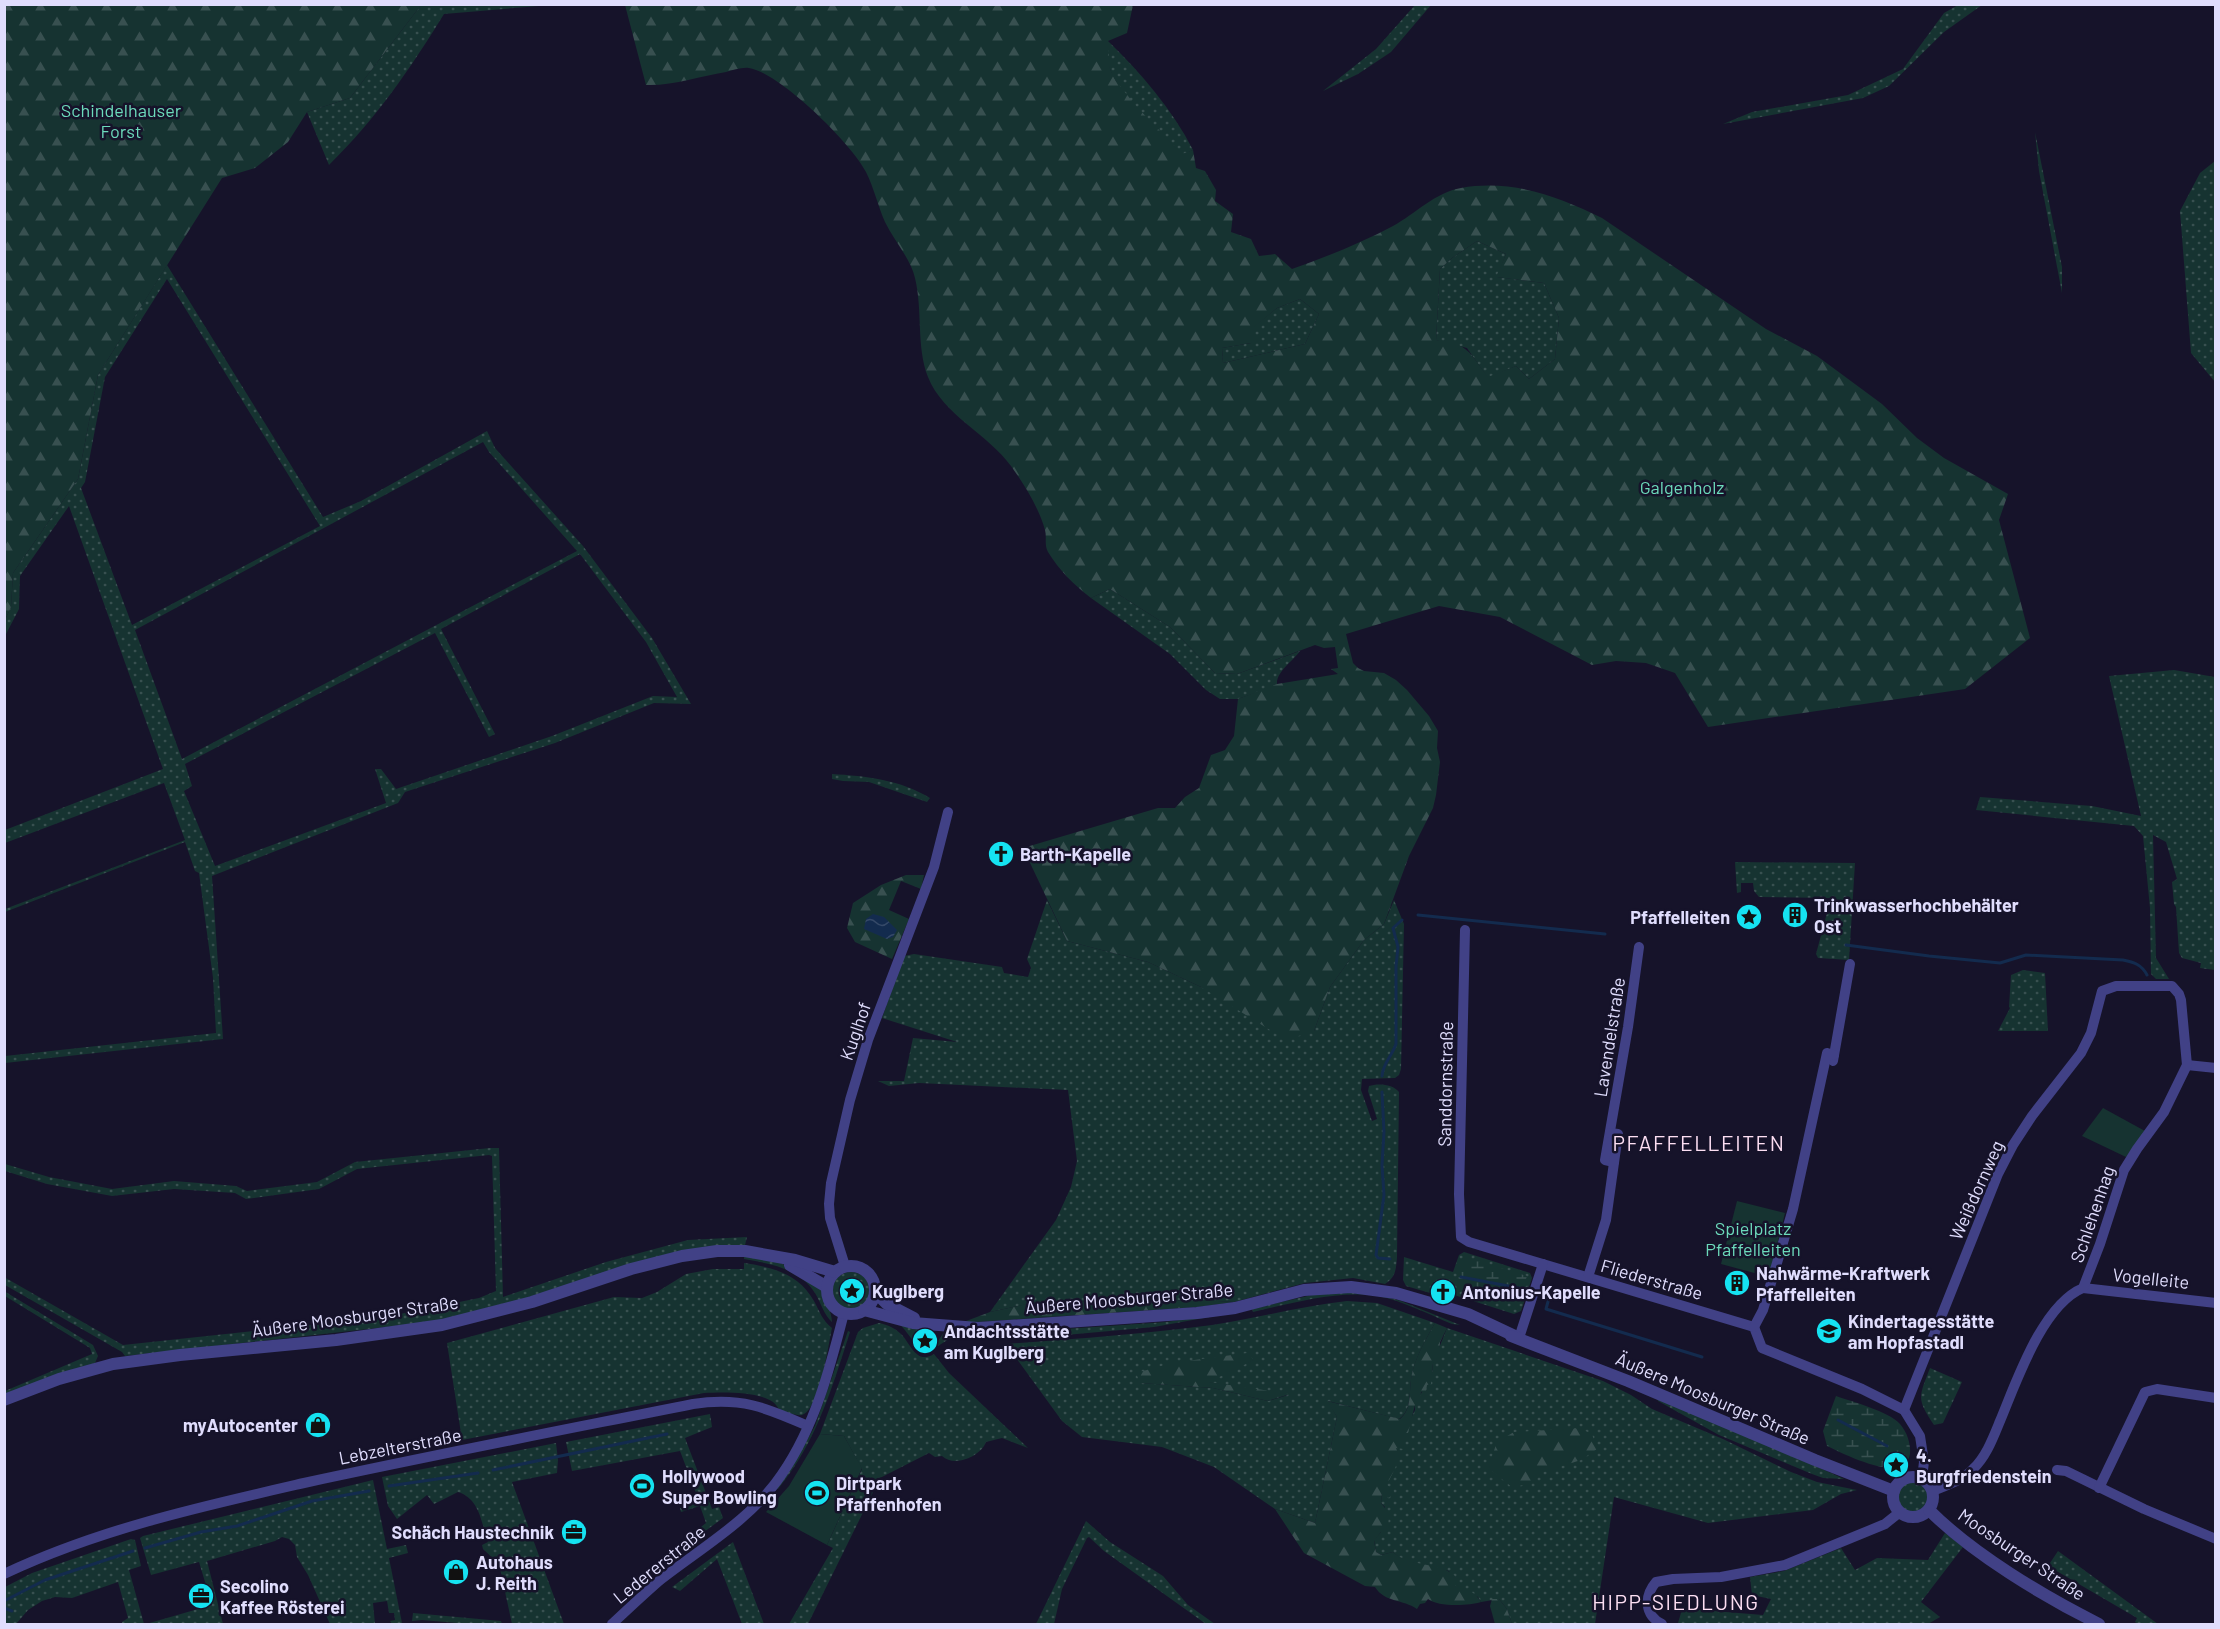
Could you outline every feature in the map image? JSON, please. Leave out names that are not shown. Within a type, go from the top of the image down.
[{"type":"street","name":"Kuglhof","points":[[840,1269],[829,1211],[829,1195],[850,1100],[868,1040],[934,867],[948,812]]},
{"type":"street","name":"Sanddornstraße","points":[[1461,1238],[1459,1194],[1465,930]]},
{"type":"street","name":"Lavendelstraße","points":[[1588,1277],[1606,1220],[1614,1162],[1605,1160],[1639,946]]},
{"type":"street","points":[[1850,964],[1831,1071],[1824,1070],[1793,1209],[1763,1310],[1754,1327],[1762,1348],[1862,1389],[1904,1410],[1920,1436],[1924,1462],[1922,1478]]},
{"type":"street","name":"Weißdornweg","points":[[1904,1410],[1998,1174],[2026,1126],[2081,1053],[2091,1033],[2102,991],[2116,986],[2167,985],[2176,990],[2181,1000],[2187,1065]]},
{"type":"street","points":[[2187,1065],[2216,1068]]},
{"type":"street","name":"Schlehenhag","points":[[1933,1491],[1963,1477],[1981,1460],[2037,1338],[2056,1309],[2076,1290],[2082,1288],[2100,1244],[2124,1170],[2164,1112],[2187,1065]]},
{"type":"street","name":"Fliederstraße","points":[[1461,1238],[1754,1327]]},
{"type":"street","name":"Äußere Moosburger Straße","points":[[4,1400],[59,1379],[113,1364],[336,1340],[442,1325],[523,1305],[631,1269],[682,1256],[717,1251],[745,1251],[840,1269],[852,1266],[864,1269],[873,1279],[875,1292],[887,1304],[929,1325]]},
{"type":"street","name":"Äußere Moosburger Straße","points":[[779,1257],[827,1287],[831,1303],[844,1312],[855,1313],[864,1310],[907,1322],[978,1328],[1197,1313],[1235,1308],[1304,1290],[1364,1287],[1401,1296],[1464,1322],[1519,1338],[1894,1491]]},
{"type":"street","points":[[1519,1338],[1543,1264]]},
{"type":"street","points":[[827,1287],[840,1269]]},
{"type":"street","name":"Vogelleite","points":[[2082,1288],[2216,1303]]},
{"type":"street","points":[[864,1310],[873,1299],[875,1292]]},
{"type":"street","name":"Ledererstraße","points":[[612,1624],[659,1582],[753,1507],[782,1475],[817,1406],[844,1312]]},
{"type":"street","points":[[2098,1488],[2145,1392],[2157,1389],[2216,1398]]},
{"type":"street","name":"Lebzelterstraße","points":[[4,1574],[62,1549],[204,1506],[376,1467],[693,1404],[720,1401],[745,1402],[769,1409],[808,1426]]},
{"type":"street","points":[[2057,1470],[2066,1471],[2098,1488],[2216,1539]]},
{"type":"street","points":[[1911,1476],[1922,1478],[1930,1484],[1933,1491],[1934,1498],[1929,1510],[1915,1517],[1900,1512],[1893,1502],[1894,1491],[1899,1482],[1911,1476]]},
{"type":"street","name":"Moosburger Straße","points":[[1929,1510],[1964,1540],[2026,1583],[2099,1624]]},
{"type":"street","points":[[1662,1624],[1654,1619],[1647,1609],[1649,1593],[1656,1582],[1721,1577],[1785,1565],[1885,1524],[1900,1512]]},
{"type":"green space","name":"Schindelhauser Forst","points":[[5,4],[421,5],[350,98],[307,112],[288,142],[255,168],[222,178],[98,375],[78,479],[13,573],[11,607],[5,620]]},
{"type":"green space","points":[[421,5],[551,5],[444,14],[391,93],[362,130],[329,165],[307,112],[350,98]]},
{"type":"green space","name":"Galgenholz","points":[[625,5],[1133,5],[1127,33],[1108,41],[1110,69],[1116,81],[1136,106],[1182,154],[1193,150],[1196,168],[1205,171],[1216,190],[1215,201],[1233,214],[1231,232],[1251,239],[1259,256],[1275,254],[1292,269],[1381,232],[1443,194],[1461,188],[1498,186],[1534,191],[1602,218],[1766,329],[1817,356],[1882,404],[1917,438],[1944,458],[2008,494],[1999,520],[2030,638],[1965,689],[1708,727],[1675,673],[1646,663],[1616,661],[1592,665],[1500,617],[1439,606],[1346,634],[1353,663],[1364,671],[1384,673],[1396,680],[1429,716],[1438,731],[1437,748],[1440,762],[1436,795],[1433,808],[1409,856],[1384,924],[1364,940],[1330,987],[1314,1031],[1286,1040],[1201,987],[1148,962],[1067,941],[1023,848],[1158,808],[1175,808],[1185,797],[1199,788],[1211,755],[1225,750],[1234,736],[1238,699],[1277,684],[1338,674],[1331,669],[1338,668],[1335,647],[1324,648],[1315,645],[1237,674],[1215,673],[1170,627],[1110,589],[1091,598],[1062,571],[1048,552],[1045,530],[1039,513],[1011,466],[944,402],[935,390],[924,365],[913,271],[885,222],[866,172],[846,145],[814,111],[796,96],[778,82],[749,68],[676,82],[646,85]],"holes":[[[1477,241],[1506,254],[1496,277],[1544,283],[1559,318],[1555,359],[1529,379],[1516,366],[1488,377],[1472,355],[1462,347],[1436,340],[1440,269]],[[1300,299],[1319,314],[1305,344],[1223,363],[1222,348],[1251,343],[1255,338],[1253,328],[1277,308]]]},
{"type":"green space","points":[[1415,5],[1431,5],[1391,52],[1358,74],[1323,91],[1376,49]]},
{"type":"green space","points":[[1958,5],[1982,5],[1944,32],[1889,86],[1863,98],[1723,124],[1752,112],[1848,95],[1903,69],[1944,13]]},
{"type":"green space","points":[[1108,41],[1155,92],[1176,120],[1193,150],[1182,155],[1122,90],[1109,66]]},
{"type":"green space","points":[[2035,132],[2062,267],[2062,293],[2039,171]]},
{"type":"green space","points":[[2215,161],[2215,382],[2191,353],[2180,211],[2200,173]]},
{"type":"green space","points":[[1477,241],[1506,254],[1497,277],[1544,283],[1559,318],[1555,359],[1529,379],[1516,366],[1488,378],[1467,348],[1436,340],[1440,269]]},
{"type":"green space","points":[[167,265],[323,517],[361,501],[487,431],[495,448],[583,546],[652,638],[691,704],[654,703],[555,743],[405,792],[398,803],[212,876],[223,1039],[5,1063],[5,1056],[216,1033],[213,978],[199,873],[195,871],[185,842],[5,912],[5,909],[185,840],[164,783],[5,843],[5,830],[163,769],[69,506],[20,576],[19,609],[5,636],[5,620],[11,607],[13,573],[78,479],[98,375]],"holes":[[[167,279],[320,526],[132,625],[81,488],[85,482],[105,377]],[[483,442],[489,452],[577,551],[182,759],[135,630]],[[580,554],[646,642],[677,697],[653,696],[552,736],[396,789],[381,769],[375,769],[386,803],[215,866],[184,791],[192,786],[185,764],[435,633],[489,737],[495,734],[441,629]]]},
{"type":"green space","points":[[1300,299],[1319,314],[1305,344],[1223,363],[1222,348],[1251,343],[1252,328],[1277,308]]},
{"type":"green space","points":[[1110,589],[1170,627],[1215,673],[1237,674],[1300,651],[1279,675],[1277,684],[1272,687],[1238,699],[1220,699],[1206,690],[1170,654],[1091,598]]},
{"type":"green space","points":[[2174,670],[2215,677],[2215,970],[2200,968],[2201,963],[2182,958],[2179,953],[2172,882],[2177,879],[2166,842],[2153,835],[2156,958],[2169,979],[2156,979],[2151,974],[2150,908],[2143,836],[2134,826],[1976,810],[1980,797],[2092,806],[2141,816],[2109,676]]},
{"type":"green space","points":[[832,774],[883,780],[907,787],[930,798],[927,802],[869,782],[832,779]]},
{"type":"green space","points":[[1735,862],[1855,863],[1849,960],[1818,958],[1816,954],[1831,898],[1759,897],[1754,891],[1753,883],[1741,883],[1741,892],[1737,893]]},
{"type":"green space","points":[[906,875],[924,875],[921,889],[901,881],[889,910],[909,919],[892,959],[855,942],[847,928],[853,903],[881,885]]},
{"type":"green space","points":[[1047,900],[1067,941],[1148,962],[1201,987],[1314,1031],[1330,987],[1364,940],[1384,924],[1394,900],[1404,924],[1401,1069],[1395,1078],[1362,1079],[1361,1090],[1372,1121],[1377,1119],[1368,1091],[1369,1086],[1385,1085],[1399,1092],[1397,1257],[1395,1272],[1389,1281],[1385,1284],[1353,1278],[1305,1283],[1234,1302],[1201,1300],[1037,1302],[990,1312],[1056,1220],[1071,1187],[1077,1161],[1068,1090],[919,1083],[889,1086],[878,1081],[904,1081],[913,1038],[957,1042],[882,1018],[904,956],[914,954],[1002,967],[1004,973],[1028,977],[1031,968],[1027,959]]},
{"type":"green space","points":[[2023,970],[2045,973],[2048,1031],[1998,1031],[2010,1008],[2011,975]]},
{"type":"green space","points":[[2103,1108],[2145,1131],[2126,1157],[2082,1136]]},
{"type":"green space","points":[[499,1148],[503,1297],[606,1262],[688,1240],[747,1237],[745,1245],[431,1322],[125,1356],[122,1352],[5,1285],[4,1277],[123,1345],[385,1317],[479,1298],[496,1291],[492,1156],[489,1155],[357,1169],[319,1189],[246,1199],[235,1193],[174,1189],[112,1196],[47,1184],[5,1171],[5,1164],[49,1177],[112,1189],[174,1181],[236,1186],[247,1191],[317,1182],[355,1162]]},
{"type":"green space","name":"Spielplatz Pfaffelleiten","points":[[1737,1201],[1785,1213],[1769,1277],[1721,1264]]},
{"type":"green space","points":[[1464,1252],[1530,1273],[1532,1278],[1521,1311],[1514,1314],[1451,1294],[1449,1288],[1442,1285],[1437,1295],[1406,1286],[1403,1280],[1404,1257],[1453,1272],[1459,1255]]},
{"type":"green space","points":[[744,1256],[773,1260],[820,1284],[832,1322],[815,1293],[801,1278],[784,1268],[744,1259]]},
{"type":"green space","points":[[1468,1258],[1527,1276],[1519,1299],[1516,1301],[1463,1287],[1459,1282],[1458,1271],[1462,1260]]},
{"type":"green space","points":[[744,1263],[765,1267],[793,1278],[808,1292],[823,1319],[832,1328],[818,1390],[814,1401],[802,1415],[781,1410],[773,1402],[758,1396],[739,1393],[704,1393],[462,1440],[447,1343],[614,1297],[642,1298],[657,1292],[686,1274],[713,1269],[744,1269]]},
{"type":"green space","points":[[851,1272],[865,1277],[870,1291],[865,1305],[851,1310],[837,1305],[832,1291],[837,1277]]},
{"type":"green space","points":[[4,1291],[93,1345],[98,1356],[95,1363],[5,1396],[5,1391],[92,1354],[90,1348],[5,1296]]},
{"type":"green space","points":[[1340,1291],[1371,1293],[1401,1301],[1460,1325],[1378,1296],[1331,1296],[1253,1312],[1252,1309]]},
{"type":"green space","points":[[1201,1300],[1234,1302],[1198,1307],[961,1323],[990,1312],[1036,1302]]},
{"type":"green space","points":[[1347,1301],[1377,1303],[1435,1323],[1417,1357],[1412,1372],[1408,1406],[1399,1419],[1328,1401],[1337,1417],[1315,1523],[1275,1509],[1214,1467],[1162,1447],[1082,1437],[1062,1421],[1006,1344],[1135,1334],[1212,1325]],"holes":[[[1253,1360],[1207,1382],[1288,1395],[1268,1401],[1213,1388],[1141,1383]]]},
{"type":"green space","points":[[1237,1312],[1154,1327],[1011,1340],[949,1339],[938,1346],[938,1341],[944,1332],[1020,1332],[1166,1322]]},
{"type":"green space","points":[[879,1323],[899,1332],[918,1355],[928,1357],[934,1354],[949,1373],[1028,1448],[1002,1438],[986,1442],[979,1452],[967,1459],[954,1461],[942,1456],[935,1457],[929,1453],[880,1478],[808,1624],[789,1624],[833,1548],[827,1545],[862,1469],[844,1436],[820,1434],[858,1332]]},
{"type":"green space","points":[[898,1323],[922,1329],[934,1336],[933,1348],[926,1351],[922,1349]]},
{"type":"green space","points":[[1435,1323],[1447,1328],[1440,1342],[1439,1359],[1433,1363],[1431,1384],[1427,1385],[1426,1391],[1421,1392],[1420,1404],[1415,1405],[1408,1433],[1404,1433],[1404,1449],[1396,1448],[1398,1458],[1396,1467],[1387,1485],[1394,1491],[1389,1498],[1382,1493],[1381,1503],[1389,1513],[1388,1529],[1381,1532],[1374,1541],[1376,1552],[1381,1555],[1393,1552],[1408,1560],[1448,1571],[1455,1576],[1455,1586],[1470,1591],[1481,1602],[1453,1605],[1428,1599],[1417,1609],[1384,1596],[1375,1587],[1365,1586],[1304,1553],[1275,1509],[1315,1523],[1337,1417],[1327,1401],[1400,1419],[1408,1406],[1411,1379],[1420,1350]]},
{"type":"green space","points":[[1447,1328],[1603,1381],[1652,1409],[1723,1439],[1791,1472],[1817,1482],[1857,1490],[1841,1494],[1813,1510],[1708,1523],[1614,1497],[1595,1624],[1512,1624],[1507,1609],[1499,1599],[1481,1602],[1478,1597],[1455,1586],[1449,1571],[1402,1560],[1393,1552],[1381,1555],[1376,1552],[1374,1540],[1381,1532],[1385,1507],[1381,1503],[1382,1493],[1393,1471],[1396,1447],[1403,1448],[1404,1433],[1415,1410],[1415,1405],[1432,1373],[1433,1363]]},
{"type":"green space","points":[[848,1331],[850,1332],[822,1414],[803,1453],[778,1489],[776,1488],[815,1426]]},
{"type":"green space","points":[[1247,1353],[1254,1360],[1209,1382],[1290,1394],[1268,1401],[1213,1388],[1140,1383],[1136,1373],[1172,1363]]},
{"type":"green space","points":[[1930,1368],[1962,1382],[1943,1423],[1934,1425],[1924,1409],[1921,1397]]},
{"type":"green space","points":[[1655,1393],[1844,1479],[1823,1478],[1719,1435],[1658,1401]]},
{"type":"green space","points":[[1836,1396],[1895,1419],[1907,1434],[1910,1446],[1910,1454],[1906,1463],[1897,1467],[1872,1465],[1827,1446],[1823,1431]]},
{"type":"green space","points":[[710,1414],[712,1427],[685,1438],[712,1509],[719,1507],[723,1518],[651,1571],[649,1568],[706,1523],[700,1506],[681,1512],[680,1508],[699,1501],[680,1451],[572,1471],[566,1442]]},
{"type":"green space","points":[[1579,1428],[1592,1434],[1597,1449],[1581,1460],[1540,1473],[1532,1482],[1513,1488],[1488,1468],[1497,1442],[1514,1432]]},
{"type":"green space","name":"Dirtpark Pfaffenhofen","points":[[820,1434],[844,1436],[862,1468],[827,1545],[766,1512],[789,1486]]},
{"type":"green space","points":[[556,1443],[557,1473],[512,1482],[564,1624],[512,1624],[499,1564],[483,1549],[482,1545],[488,1542],[479,1512],[471,1500],[458,1492],[434,1504],[427,1495],[397,1519],[388,1506],[382,1477]]},
{"type":"green space","points":[[373,1480],[387,1549],[406,1545],[408,1553],[389,1558],[402,1623],[392,1624],[390,1621],[395,1620],[394,1613],[389,1613],[387,1601],[373,1603],[375,1624],[330,1624],[308,1575],[297,1557],[295,1545],[289,1539],[282,1537],[207,1561],[223,1624],[146,1624],[212,1605],[199,1562],[151,1575],[140,1538],[143,1536]]},
{"type":"green space","points":[[1913,1482],[1924,1486],[1928,1497],[1924,1508],[1913,1512],[1902,1508],[1898,1497],[1902,1486]]},
{"type":"green space","points":[[1086,1521],[1110,1542],[1163,1576],[1188,1605],[1215,1624],[1206,1624],[1104,1551],[1089,1537],[1062,1589],[1054,1624],[1036,1624]]},
{"type":"green space","points":[[1945,1533],[1963,1547],[1921,1602],[1940,1617],[1928,1624],[1678,1623],[1683,1606],[1689,1609],[1763,1615],[1771,1599],[1752,1595],[1750,1577],[1784,1571],[1841,1548],[1855,1570],[1877,1558],[1928,1560]]},
{"type":"green space","points":[[131,1539],[135,1540],[141,1566],[129,1570],[144,1624],[122,1624],[128,1618],[118,1582],[72,1598],[55,1597],[42,1601],[28,1610],[16,1624],[5,1624],[5,1587],[32,1573]]},
{"type":"green space","points":[[733,1542],[764,1624],[742,1624],[717,1559],[680,1591],[672,1587]]},
{"type":"green space","points":[[2058,1551],[2158,1624],[2138,1624],[2135,1622],[2137,1618],[2048,1566]]},
{"type":"green space","points":[[1492,1599],[1499,1599],[1507,1609],[1512,1624],[1495,1624],[1490,1606]]},
{"type":"green space","points":[[413,1613],[501,1621],[502,1624],[412,1621]]},
{"type":"water","points":[[873,914],[884,917],[897,930],[893,937],[887,939],[864,929],[866,919]]},
{"type":"waterway","points":[[1418,915],[1605,934]]},
{"type":"waterway","points":[[1382,1076],[1396,1044],[1398,947],[1393,928],[1402,920]]},
{"type":"waterway","points":[[1846,945],[2000,963],[2026,955],[2123,960],[2137,964],[2147,975]]},
{"type":"waterway","points":[[1382,1092],[1384,1195],[1376,1255],[1378,1258],[1390,1259]]},
{"type":"waterway","points":[[1461,1277],[1519,1288]]},
{"type":"waterway","points":[[1549,1298],[1546,1309],[1702,1357]]},
{"type":"waterway","points":[[1838,1420],[1887,1446]]},
{"type":"waterway","points":[[493,1470],[667,1434]]},
{"type":"waterway","points":[[389,1486],[478,1473]]},
{"type":"waterway","points":[[145,1548],[201,1532],[237,1526],[312,1501],[369,1491]]},
{"type":"waterway","points":[[4,1601],[45,1580],[133,1551]]},
{"type":"waterway","points":[[4,1608],[12,1611]]},
{"type":"place","name":"Barth-Kapelle","points":[[1001,854]]},
{"type":"place","name":"Trinkwasserhochbehälter Ost","points":[[1795,915]]},
{"type":"place","name":"Pfaffelleiten","points":[[1749,917]]},
{"type":"place","name":"Nahwärme-Kraftwerk Pfaffelleiten","points":[[1737,1283]]},
{"type":"place","name":"Kuglberg","points":[[852,1291]]},
{"type":"place","name":"Antonius-Kapelle","points":[[1443,1292]]},
{"type":"place","name":"Kindertagesstätte am Hopfastadl","points":[[1829,1331]]},
{"type":"place","name":"Andachtsstätte am Kuglberg","points":[[925,1341]]},
{"type":"place","name":"myAutocenter","points":[[318,1425]]},
{"type":"place","name":"4. Burgfriedenstein","points":[[1896,1465]]},
{"type":"place","name":"Hollywood Super Bowling","points":[[642,1486]]},
{"type":"place","name":"Dirtpark Pfaffenhofen","points":[[817,1493]]},
{"type":"place","name":"Schäch Haustechnik","points":[[574,1532]]},
{"type":"place","name":"Autohaus J. Reith","points":[[456,1572]]},
{"type":"place","name":"Secolino Kaffee Rösterei","points":[[201,1596]]},
{"type":"district","name":"PFAFFELLEITEN","points":[[1699,1142]]},
{"type":"district","name":"HIPP-SIEDLUNG","points":[[1676,1601]]}]
